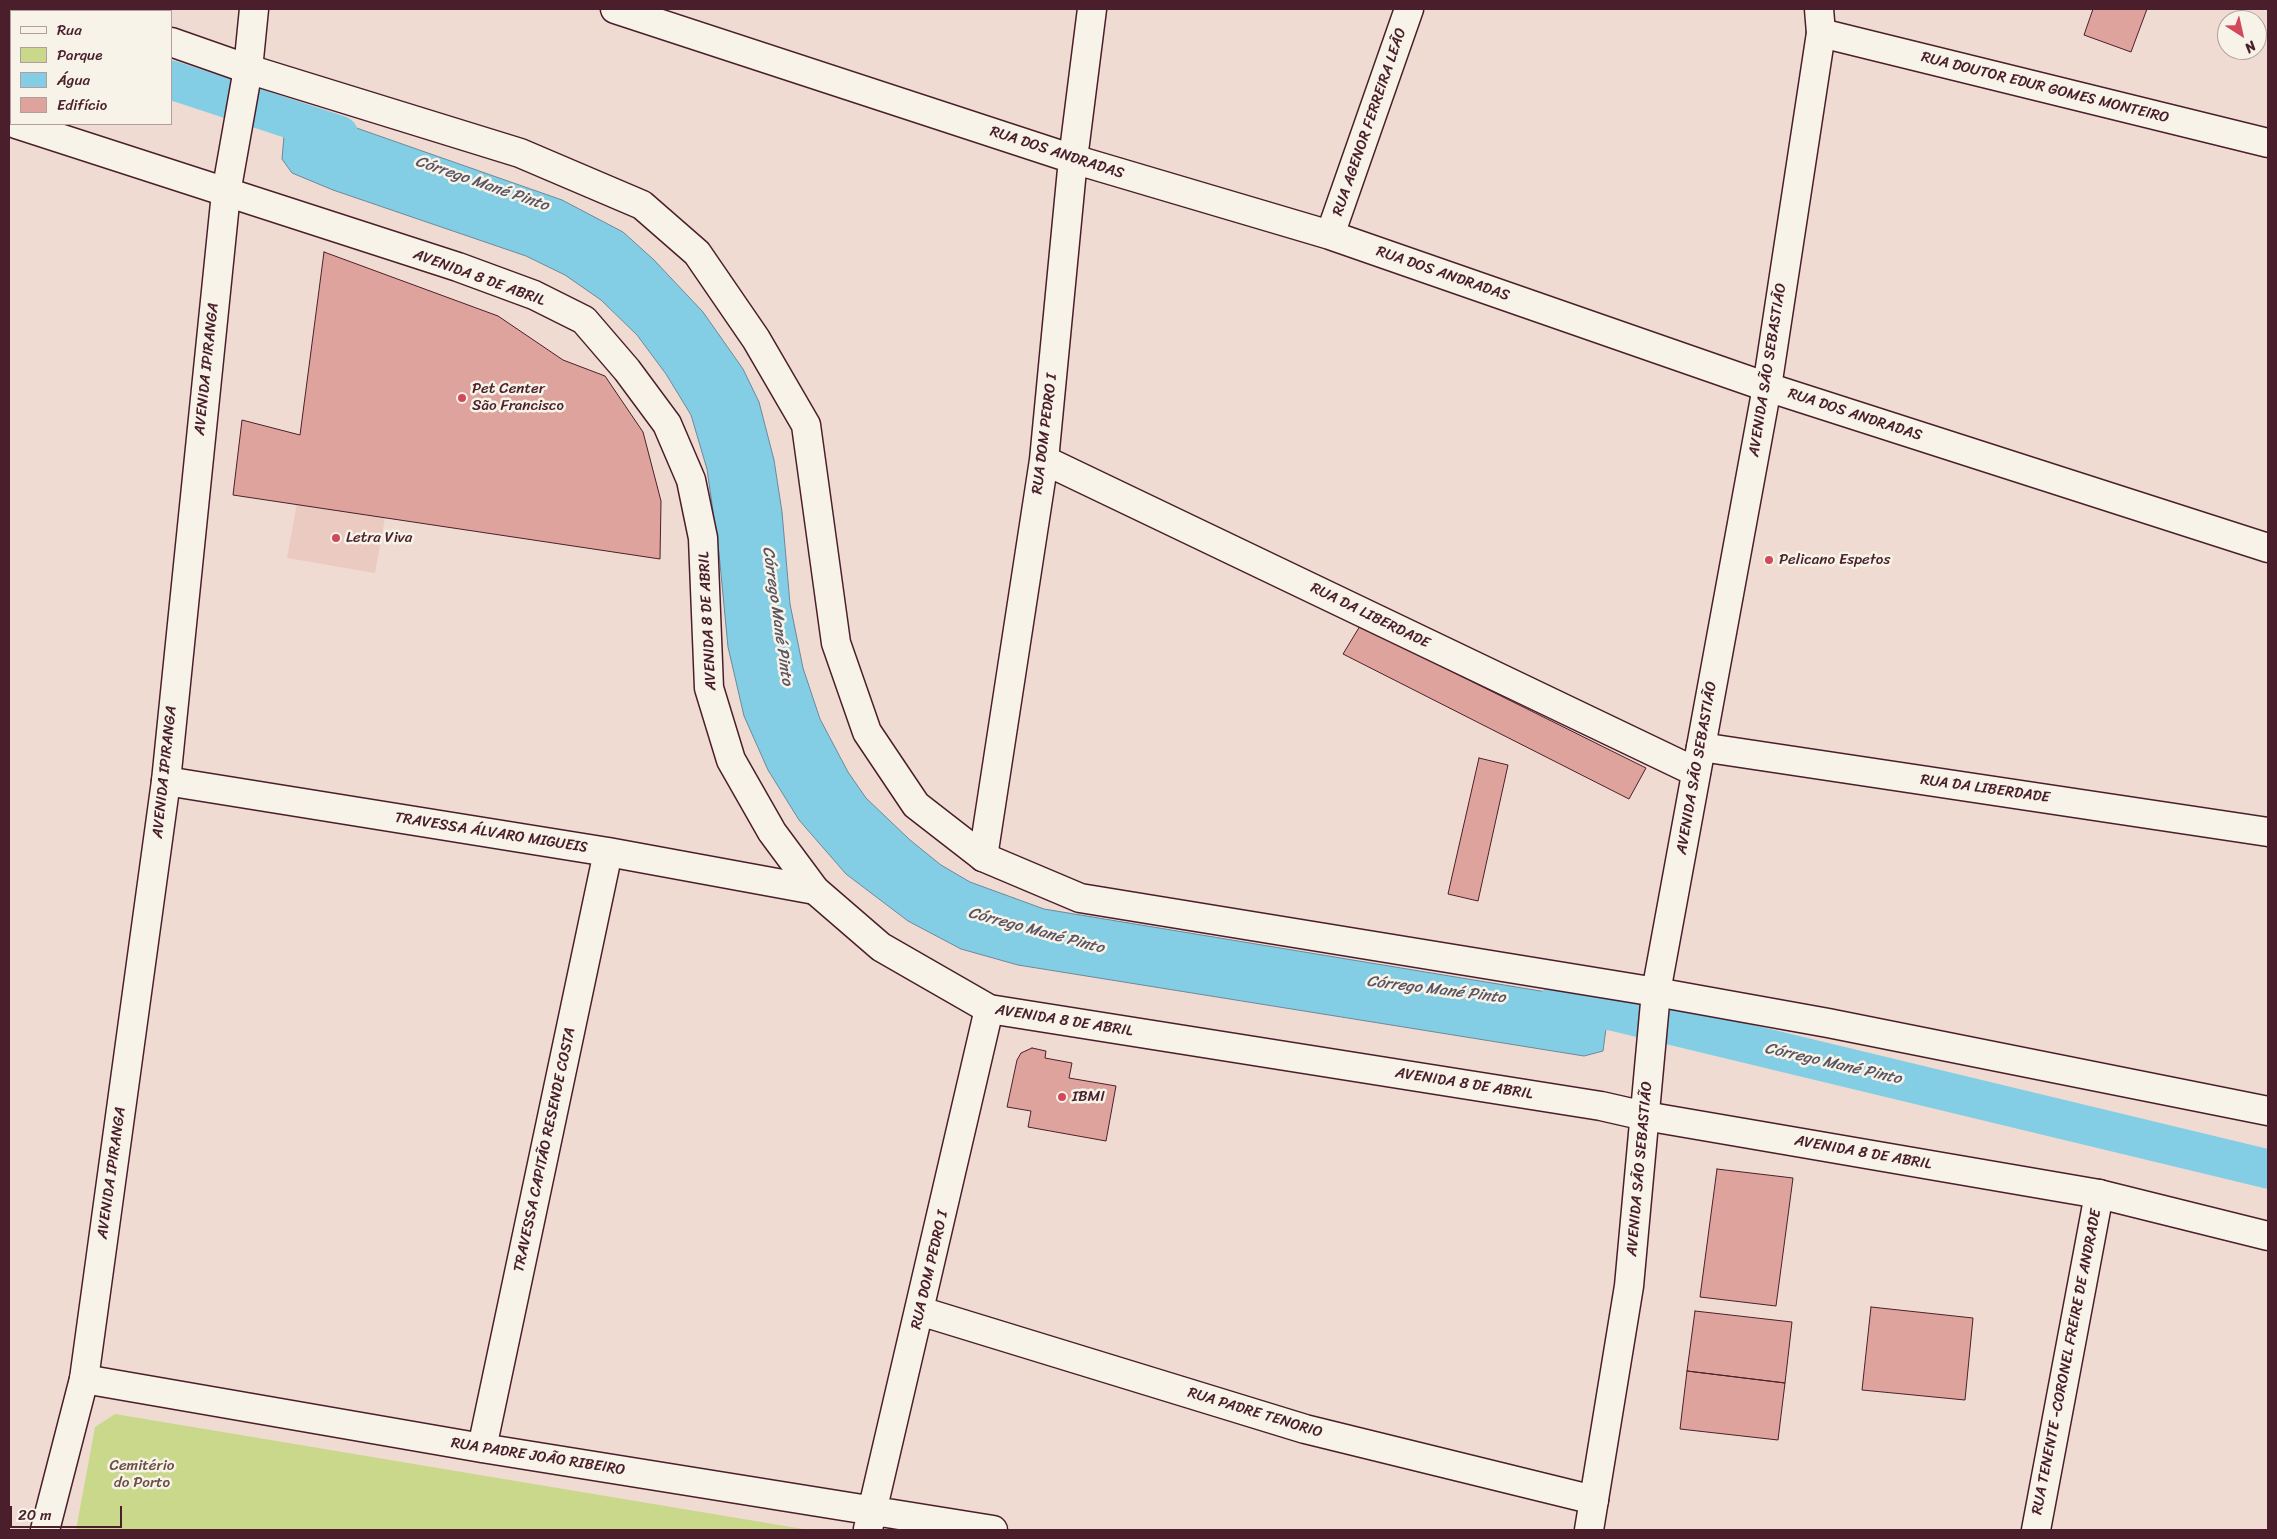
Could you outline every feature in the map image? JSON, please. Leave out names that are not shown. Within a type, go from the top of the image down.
[{"type":"street","name":"AVENIDA IPIRANGA","points":[[45,1530],[84,1379],[166,781],[227,186],[247,73],[254,9]]},
{"type":"street","name":"RUA DOS ANDRADAS","points":[[615,9],[1073,159],[1330,235],[1767,387],[2268,548]]},
{"type":"street","name":"RUA DOM PEDRO I","points":[[983,857],[1044,460],[1073,159],[1092,9]]},
{"type":"street","name":"RUA AGENOR FERREIRA LEÃO","points":[[1330,235],[1410,9]]},
{"type":"street","name":"RUA DOUTOR EDUR GOMES MONTEIRO","points":[[1820,21],[2268,143]]},
{"type":"street","name":"AVENIDA SÃO SEBASTIÃO","points":[[1589,1530],[1630,1286],[1655,1000],[1767,387],[1820,21]]},
{"type":"street","points":[[172,42],[247,73],[520,153],[642,205],[697,253],[756,339],[806,425],[836,643],[867,732],[916,805],[983,857],[1080,898],[1655,1000],[1828,1022],[2268,1111]]},
{"type":"street","name":"AVENIDA 8 DE ABRIL","points":[[19,125],[227,186],[534,295],[584,320],[628,370],[668,424],[692,480],[703,538],[709,688],[731,760],[772,832],[815,890],[881,947],[989,1010],[1591,1104],[1645,1108],[2099,1194],[2268,1236]]},
{"type":"street","name":"RUA DA LIBERDADE","points":[[1044,460],[1699,759],[2268,832]]},
{"type":"street","name":"TRAVESSA ÁLVARO MIGUEIS","points":[[166,781],[608,852],[815,890]]},
{"type":"street","name":"TRAVESSA CAPITÃO RESENDE COSTA","points":[[482,1448],[608,852]]},
{"type":"street","name":"RUA DOM PEDRO I","points":[[870,1521],[989,1010]]},
{"type":"street","name":"RUA TENENTE -CORONEL FREIRE DE ANDRADE","points":[[2036,1530],[2099,1194]]},
{"type":"street","name":"RUA PADRE TENORIO","points":[[920,1311],[1305,1429],[1594,1500]]},
{"type":"street","name":"RUA PADRE JOÃO RIBEIRO","points":[[84,1379],[482,1448],[870,1521],[994,1530]]},
{"type":"shaded area","name":"Letra Viva","points":[[297,503],[385,518],[375,573],[287,558]]},
{"type":"green space","name":"Cemitério do Porto","points":[[115,1414],[809,1530],[76,1530],[95,1427]]},
{"type":"water","points":[[308,111],[562,200],[623,232],[654,260],[703,312],[743,369],[759,402],[774,460],[782,512],[790,604],[803,668],[820,719],[848,772],[866,798],[910,840],[941,865],[970,882],[1044,909],[1607,1002],[1609,1006],[1603,1051],[1584,1056],[1018,965],[961,949],[908,921],[846,874],[799,820],[768,770],[744,716],[728,647],[719,553],[707,469],[691,415],[666,374],[637,335],[601,300],[565,275],[526,256],[333,190],[292,173],[282,159],[285,124],[294,112]]},
{"type":"building","points":[[2093,9],[2147,9],[2131,52],[2084,35]]},
{"type":"building","name":"Pet Center São Francisco","points":[[324,252],[498,316],[563,360],[605,376],[643,432],[661,501],[660,559],[233,495],[242,420],[300,435]]},
{"type":"building","points":[[1360,626],[1646,768],[1629,799],[1343,654]]},
{"type":"building","points":[[1479,758],[1508,765],[1478,901],[1448,894]]},
{"type":"building","name":"IBMI","points":[[1032,1048],[1046,1051],[1045,1058],[1072,1063],[1069,1078],[1116,1086],[1106,1141],[1028,1127],[1031,1111],[1007,1107],[1017,1060],[1021,1053]]},
{"type":"building","points":[[1717,1169],[1793,1178],[1776,1306],[1700,1297]]},
{"type":"building","points":[[1871,1307],[1973,1318],[1965,1400],[1862,1390]]},
{"type":"building","points":[[1695,1311],[1792,1322],[1785,1383],[1687,1371]]},
{"type":"building","points":[[1687,1371],[1785,1383],[1778,1440],[1680,1429]]},
{"type":"waterway","name":"Córrego Mané Pinto","points":[[172,80],[339,135]]},
{"type":"waterway","name":"Córrego Mané Pinto","points":[[1556,1005],[1612,1011],[2268,1169]]},
{"type":"place","name":"Pet Center São Francisco","points":[[462,398]]},
{"type":"place","name":"Letra Viva","points":[[336,538]]},
{"type":"place","name":"Pelicano Espetos","points":[[1769,560]]},
{"type":"place","name":"IBMI","points":[[1062,1097]]}]
